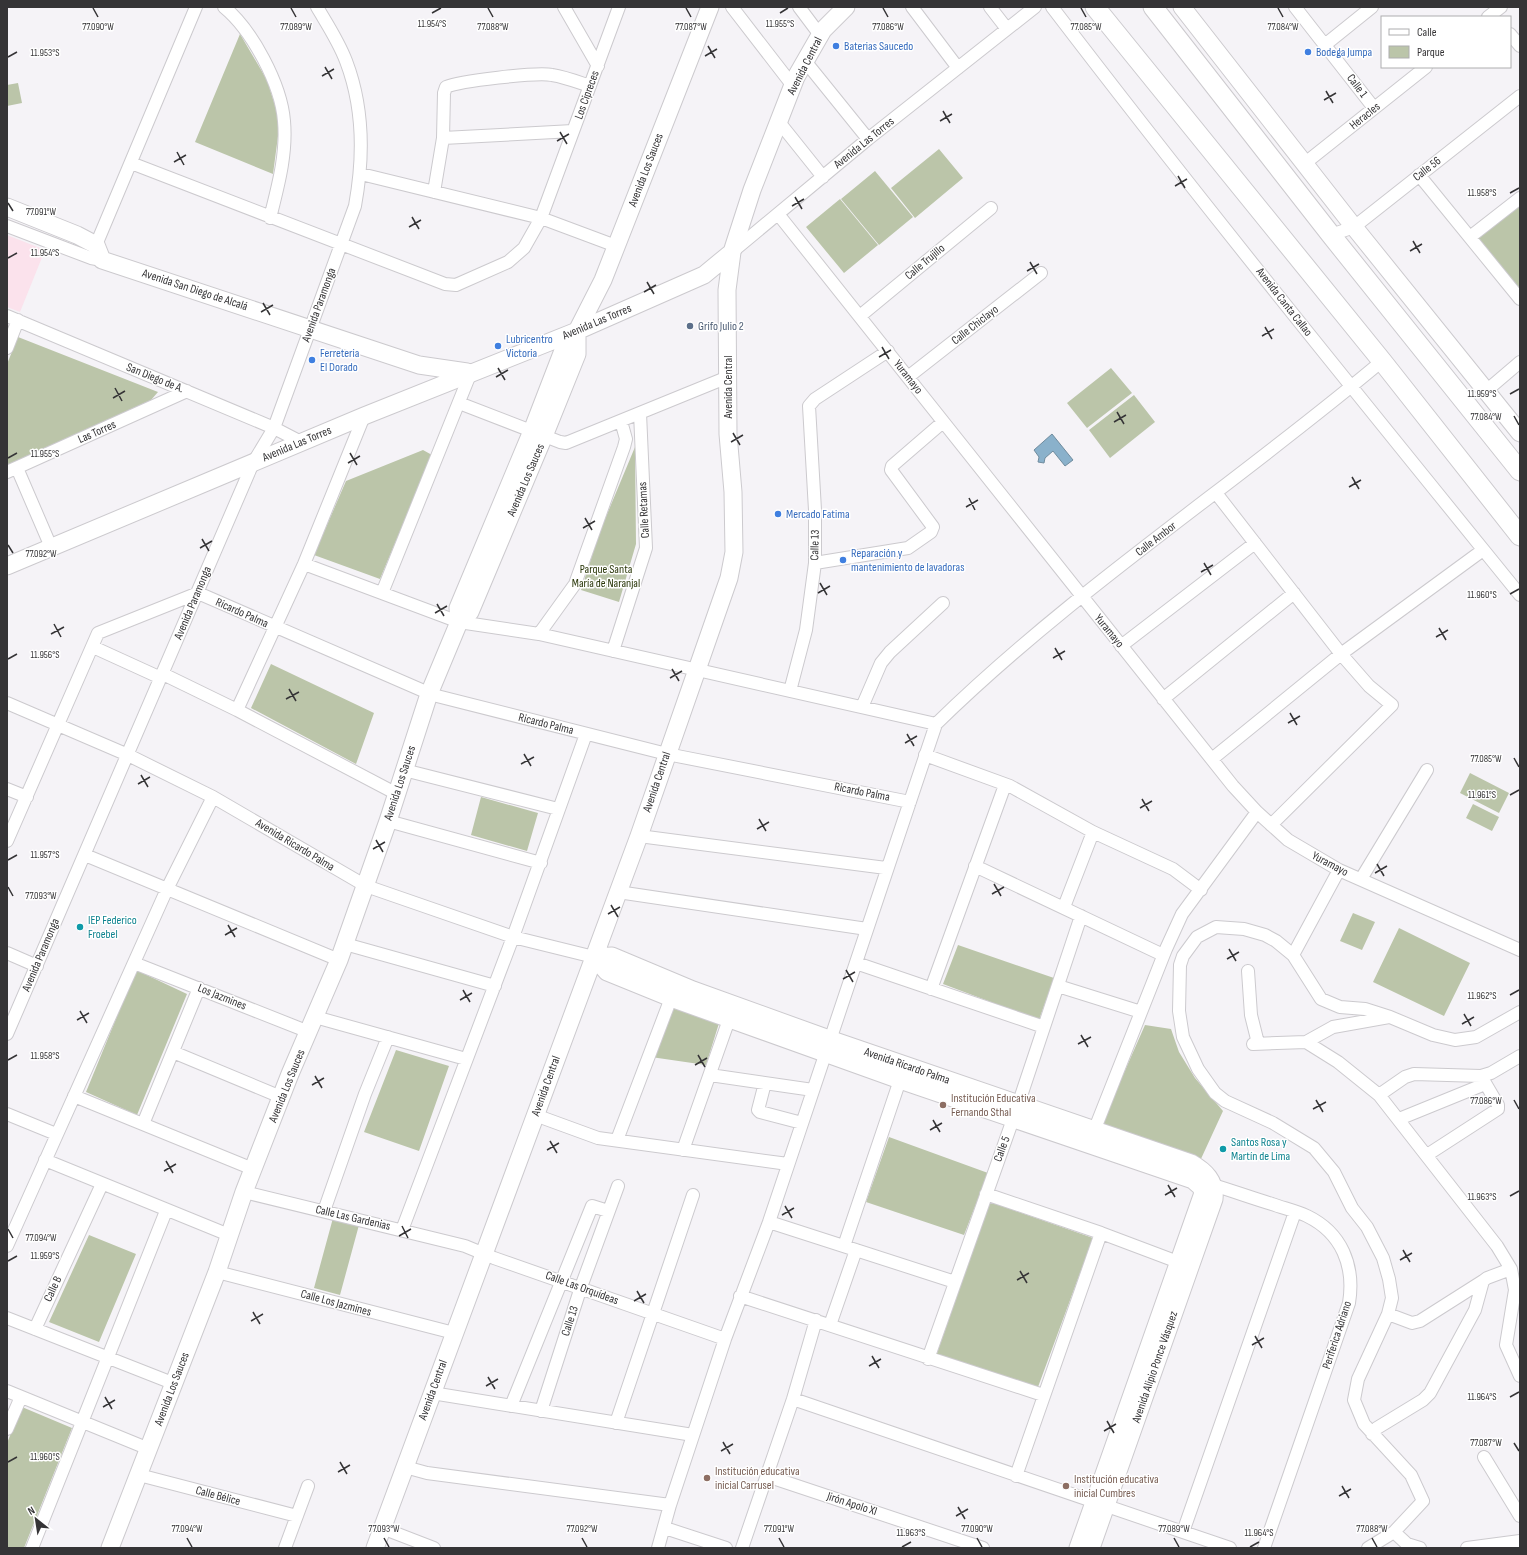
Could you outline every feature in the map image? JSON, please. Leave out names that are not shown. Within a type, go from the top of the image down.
[{"type":"main road","points":[[1095,7],[1382,361],[1520,536]]},
{"type":"main road","points":[[1154,7],[1331,235],[1520,471]]},
{"type":"street","points":[[99,252],[131,163],[196,7]]},
{"type":"street","points":[[224,7],[248,33],[259,51],[278,94],[284,121],[281,176],[270,218]]},
{"type":"street","name":"Avenida Paramonga","points":[[7,1034],[253,463],[274,428],[355,206],[361,174],[362,143],[354,89],[346,60],[316,7]]},
{"type":"street","points":[[564,7],[598,66]]},
{"type":"street","name":"Los Cipreces","points":[[131,163],[341,245],[445,284],[456,285],[508,262],[524,248],[541,218],[620,7]]},
{"type":"street","name":"Avenida Los Sauces","points":[[110,1548],[175,1384],[217,1272],[244,1192],[281,1097],[345,944],[388,821],[429,694],[459,622],[458,608],[538,433],[564,348],[577,331],[603,280],[710,7]]},
{"type":"street","points":[[732,7],[793,86]]},
{"type":"street","points":[[799,7],[820,34]]},
{"type":"street","name":"Avenida Central","points":[[375,1548],[639,836],[729,578],[734,552],[728,434],[728,290],[732,252],[752,190],[793,86],[820,34],[846,7]]},
{"type":"street","points":[[912,7],[958,68]]},
{"type":"street","points":[[990,7],[1007,29]]},
{"type":"street","name":"Avenida Las Torres","points":[[7,566],[364,416],[577,331],[704,275],[868,139],[1035,7]]},
{"type":"street","name":"Avenida Canta Callao","points":[[1052,7],[1114,88],[1351,387],[1520,595]]},
{"type":"street","points":[[1182,7],[1304,164],[1520,433]]},
{"type":"street","name":"Calle 1","points":[[1295,7],[1326,44],[1374,108]]},
{"type":"street","points":[[1326,44],[1372,7]]},
{"type":"street","points":[[1511,35],[1520,46]]},
{"type":"street","points":[[805,61],[868,139]]},
{"type":"street","name":"Heracles","points":[[1304,164],[1425,68]]},
{"type":"street","points":[[434,192],[444,138],[444,93],[446,87],[451,84],[516,76],[551,74],[590,86]]},
{"type":"street","name":"Calle 56","points":[[1331,235],[1354,227],[1520,96]]},
{"type":"street","points":[[779,122],[823,177]]},
{"type":"street","points":[[444,138],[574,131]]},
{"type":"street","points":[[361,174],[541,218],[616,246]]},
{"type":"street","points":[[1419,175],[1520,299]]},
{"type":"street","points":[[1470,238],[1520,198]]},
{"type":"street","name":"Avenida San Diego de Alcalá","points":[[7,207],[77,234],[99,252],[310,328],[419,365],[472,372]]},
{"type":"street","name":"Calle Trujillo","points":[[860,316],[991,208]]},
{"type":"street","name":"Yuramayo","points":[[778,214],[888,351],[1082,598],[1233,786],[1257,812],[1288,840],[1339,870],[1520,950]]},
{"type":"street","name":"Avenida San Diego de Alcalá","points":[[7,226],[91,258],[99,252]]},
{"type":"street","name":"Calle Chiclayo","points":[[908,377],[1041,273]]},
{"type":"street","points":[[7,348],[13,318]]},
{"type":"street","name":"San Diego de A.","points":[[13,318],[274,428],[301,442]]},
{"type":"street","name":"Calle 13","points":[[790,691],[806,630],[815,563],[815,510],[808,411],[810,402],[888,351]]},
{"type":"street","name":"Calle Ambor","points":[[936,724],[973,688],[1082,598],[1382,361]]},
{"type":"street","points":[[1486,391],[1520,362]]},
{"type":"street","points":[[382,593],[472,372]]},
{"type":"street","points":[[459,404],[566,442],[728,378]]},
{"type":"street","name":"Las Torres","points":[[12,470],[188,391]]},
{"type":"street","name":"Calle Retamas","points":[[613,651],[646,548],[640,413]]},
{"type":"street","points":[[237,710],[304,564],[364,416]]},
{"type":"street","points":[[539,634],[574,584],[624,447],[626,439],[621,421]]},
{"type":"street","points":[[815,563],[908,548],[931,532],[934,527],[891,470],[892,466],[943,422]]},
{"type":"street","points":[[12,470],[51,547]]},
{"type":"street","points":[[1216,493],[1341,654],[1369,686],[1392,705],[1271,825]]},
{"type":"street","points":[[1121,646],[1255,543]]},
{"type":"street","points":[[1212,759],[1341,654],[1484,550]]},
{"type":"street","points":[[304,564],[459,622],[539,634],[936,724],[886,868],[856,963],[769,1222],[725,1339],[670,1505],[665,1528],[658,1548]]},
{"type":"street","points":[[7,841],[98,633],[198,593]]},
{"type":"street","name":"Ricardo Palma","points":[[198,593],[275,628],[429,694],[667,754],[910,802]]},
{"type":"street","points":[[1164,699],[1294,593]]},
{"type":"street","points":[[862,707],[882,663],[890,652],[943,603]]},
{"type":"street","points":[[93,647],[237,710],[397,794]]},
{"type":"street","name":"Avenida Ricardo Palma","points":[[7,703],[59,724],[128,755],[213,797],[366,886],[513,937],[594,957],[612,956],[693,990],[732,1011],[827,1046],[1092,1137],[1207,1186]]},
{"type":"street","points":[[402,1230],[541,863],[558,809],[586,734]]},
{"type":"street","points":[[925,756],[1005,785],[1093,832],[1173,869],[1201,890]]},
{"type":"street","points":[[404,770],[558,809]]},
{"type":"street","points":[[1361,879],[1426,770]]},
{"type":"street","points":[[931,989],[1005,785]]},
{"type":"street","points":[[7,788],[27,797]]},
{"type":"street","points":[[7,1246],[167,889],[213,797]]},
{"type":"street","points":[[1092,1137],[1164,955],[1182,914],[1257,812]]},
{"type":"street","points":[[388,821],[541,863]]},
{"type":"street","points":[[1064,907],[1093,832]]},
{"type":"street","points":[[639,836],[886,868]]},
{"type":"street","points":[[85,855],[339,960]]},
{"type":"street","points":[[975,866],[1164,955]]},
{"type":"street","points":[[1293,955],[1339,870]]},
{"type":"street","points":[[618,892],[867,929]]},
{"type":"street","name":"Calle 5","points":[[928,1359],[1015,1111],[1081,916]]},
{"type":"street","points":[[1368,1548],[1394,1532],[1423,1501],[1411,1475],[1364,1424],[1354,1400],[1358,1379],[1388,1314],[1392,1298],[1389,1279],[1383,1258],[1367,1227],[1352,1208],[1334,1172],[1314,1148],[1273,1123],[1225,1101],[1215,1093],[1198,1069],[1183,1037],[1179,1011],[1180,965],[1183,956],[1197,936],[1216,927],[1244,929],[1265,935],[1276,941],[1293,955],[1321,1000],[1340,1007],[1365,1009],[1390,1017],[1433,1035],[1455,1040],[1476,1037],[1520,1012]]},
{"type":"street","points":[[345,944],[495,986]]},
{"type":"street","points":[[7,953],[37,966]]},
{"type":"street","name":"Avenida Ricardo Palma","points":[[594,957],[607,972],[671,998],[732,1011]]},
{"type":"street","name":"Los Jazmines","points":[[134,963],[199,988],[312,1024],[388,1037],[466,1059]]},
{"type":"street","points":[[856,963],[1044,1027]]},
{"type":"street","points":[[1248,971],[1251,1015],[1255,1043],[1306,1042],[1333,1027],[1390,1017]]},
{"type":"street","points":[[1058,986],[1141,1012]]},
{"type":"street","points":[[142,1124],[199,988]]},
{"type":"street","points":[[617,1140],[671,998]]},
{"type":"street","points":[[683,1150],[732,1011]]},
{"type":"street","points":[[324,1211],[388,1037]]},
{"type":"street","points":[[1306,1042],[1338,1062],[1379,1095],[1497,1246],[1511,1269],[1514,1290],[1506,1345],[1520,1376]]},
{"type":"street","name":"Avenida Ricardo Palma","points":[[827,1046],[900,1080],[1015,1111]]},
{"type":"street","points":[[173,1052],[281,1097]]},
{"type":"street","points":[[1399,1119],[1483,1080],[1491,1073],[1520,1056]]},
{"type":"street","points":[[1379,1095],[1405,1077],[1414,1074],[1483,1080]]},
{"type":"street","points":[[710,1075],[813,1090]]},
{"type":"street","points":[[844,1246],[900,1080]]},
{"type":"street","points":[[1427,1156],[1498,1109],[1498,1105],[1483,1080]]},
{"type":"street","points":[[765,1083],[758,1110],[760,1112],[802,1123]]},
{"type":"street","points":[[74,1096],[253,1169]]},
{"type":"street","points":[[7,1114],[56,1134]]},
{"type":"street","points":[[535,1115],[598,1138],[788,1164]]},
{"type":"street","points":[[45,1160],[166,1211],[229,1235]]},
{"type":"street","name":"Calle B","points":[[35,1329],[102,1184]]},
{"type":"street","name":"Calle 13","points":[[541,1411],[581,1287],[618,1186]]},
{"type":"street","name":"Periferica Adriano","points":[[1207,1186],[1294,1212],[1317,1222],[1331,1234],[1346,1257],[1350,1271],[1352,1286],[1349,1303],[1264,1548]]},
{"type":"street","name":"Avenida Alipio Ponce Vásquez","points":[[1078,1548],[1100,1504],[1184,1264],[1203,1193],[1207,1186]]},
{"type":"street","name":"Calle Las Gardenias","points":[[244,1192],[465,1246],[484,1253]]},
{"type":"street","points":[[986,1194],[1101,1233],[1184,1264]]},
{"type":"street","points":[[616,1423],[693,1195]]},
{"type":"street","name":"Calle 13","points":[[511,1406],[592,1206],[608,1211]]},
{"type":"street","points":[[32,1548],[166,1211]]},
{"type":"street","points":[[1183,1532],[1294,1212]]},
{"type":"street","points":[[769,1222],[955,1282]]},
{"type":"street","points":[[1016,1476],[1043,1395],[1101,1233]]},
{"type":"street","points":[[830,1325],[856,1250]]},
{"type":"street","name":"Calle Las Orquídeas","points":[[484,1253],[494,1258],[562,1280],[725,1339]]},
{"type":"street","points":[[1388,1314],[1412,1323],[1420,1321],[1483,1281],[1511,1269]]},
{"type":"street","name":"Calle Los Jazmines","points":[[217,1272],[454,1333]]},
{"type":"street","points":[[1372,1434],[1377,1428],[1423,1400],[1430,1393],[1475,1310],[1483,1281]]},
{"type":"street","points":[[740,1296],[816,1320],[928,1359],[1043,1395]]},
{"type":"street","points":[[7,1318],[175,1384]]},
{"type":"street","points":[[742,1548],[793,1399],[816,1320]]},
{"type":"street","points":[[7,1391],[149,1450]]},
{"type":"street","points":[[432,1393],[693,1435]]},
{"type":"street","points":[[7,1429],[21,1397]]},
{"type":"street","points":[[793,1399],[1230,1548]]},
{"type":"street","points":[[1484,1457],[1520,1516]]},
{"type":"street","points":[[405,1466],[427,1473],[670,1505]]},
{"type":"street","name":"Calle Bélice","points":[[139,1475],[297,1516]]},
{"type":"street","name":"Jirón Apolo XI","points":[[767,1476],[982,1548]]},
{"type":"street","points":[[285,1548],[308,1486]]},
{"type":"street","name":"Avenida Alipio Ponce Vásquez","points":[[1091,1548],[1100,1504]]},
{"type":"street","points":[[382,1528],[434,1548]]},
{"type":"street","points":[[665,1528],[726,1548]]},
{"type":"street","points":[[1394,1532],[1407,1544],[1420,1548]]},
{"type":"street","points":[[1467,1548],[1501,1545],[1520,1541]]},
{"type":"shaded area","points":[[7,235],[45,250],[20,312],[7,307]]},
{"type":"green space","points":[[240,34],[267,80],[280,121],[273,174],[195,142]]},
{"type":"green space","points":[[18,83],[22,103],[7,106],[7,85]]},
{"type":"green space","points":[[939,149],[963,178],[915,218],[891,188]]},
{"type":"green space","points":[[875,171],[913,217],[879,245],[841,199]]},
{"type":"green space","points":[[840,199],[878,245],[844,273],[806,227]]},
{"type":"green space","points":[[1520,200],[1520,292],[1475,235]]},
{"type":"green space","points":[[18,337],[158,392],[151,400],[7,466],[7,364]]},
{"type":"green space","points":[[1111,368],[1132,393],[1087,428],[1067,403]]},
{"type":"green space","points":[[1134,395],[1155,422],[1110,458],[1089,430]]},
{"type":"green space","name":"Parque Santa María de Naranjal","points":[[635,447],[636,544],[619,602],[581,590],[600,531]]},
{"type":"green space","points":[[423,450],[432,455],[380,579],[314,555],[346,481]]},
{"type":"green space","points":[[271,664],[374,713],[356,764],[251,708]]},
{"type":"green space","points":[[1470,773],[1509,793],[1499,813],[1460,793]]},
{"type":"green space","points":[[481,797],[538,813],[527,851],[471,835]]},
{"type":"green space","points":[[1473,804],[1499,817],[1492,831],[1466,818]]},
{"type":"green space","points":[[1353,913],[1375,922],[1362,950],[1340,941]]},
{"type":"green space","points":[[1399,928],[1470,963],[1444,1016],[1373,982]]},
{"type":"green space","points":[[958,945],[1054,978],[1039,1020],[943,984]]},
{"type":"green space","points":[[136,970],[187,994],[137,1115],[86,1092]]},
{"type":"green space","points":[[671,1008],[720,1020],[706,1065],[651,1057]]},
{"type":"green space","points":[[1145,1025],[1171,1029],[1179,1052],[1195,1078],[1223,1111],[1200,1161],[1101,1125]]},
{"type":"green space","points":[[396,1050],[449,1066],[419,1151],[364,1132]]},
{"type":"green space","points":[[889,1137],[988,1173],[964,1235],[866,1202]]},
{"type":"green space","points":[[990,1202],[1093,1238],[1038,1387],[936,1356]]},
{"type":"green space","points":[[333,1218],[359,1225],[340,1295],[314,1288]]},
{"type":"green space","points":[[89,1235],[136,1254],[99,1342],[49,1322]]},
{"type":"green space","points":[[22,1407],[72,1428],[24,1548],[7,1548],[7,1443]]},
{"type":"water","points":[[1052,434],[1073,460],[1065,466],[1053,451],[1045,458],[1044,463],[1038,462],[1039,457],[1034,450]]},
{"type":"place","name":"Baterias Saucedo","points":[[836,46]]},
{"type":"place","name":"Bodega Jumpa","points":[[1308,52]]},
{"type":"place","name":"Grifo Julio 2","points":[[690,326]]},
{"type":"place","name":"Lubricentro Victoria","points":[[498,346]]},
{"type":"place","name":"Ferreteria El Dorado","points":[[312,360]]},
{"type":"place","name":"Mercado Fatima","points":[[778,514]]},
{"type":"place","name":"Reparación y mantenimiento de lavadoras","points":[[843,560]]},
{"type":"place","name":"IEP Federico Froebel","points":[[80,927]]},
{"type":"place","name":"Institución Educativa Fernando Sthal","points":[[943,1105]]},
{"type":"place","name":"Santos Rosa y Martín de Lima","points":[[1223,1149]]},
{"type":"place","name":"Institución educativa inicial Carrusel","points":[[707,1478]]},
{"type":"place","name":"Institución educativa inicial Cumbres","points":[[1066,1486]]}]
